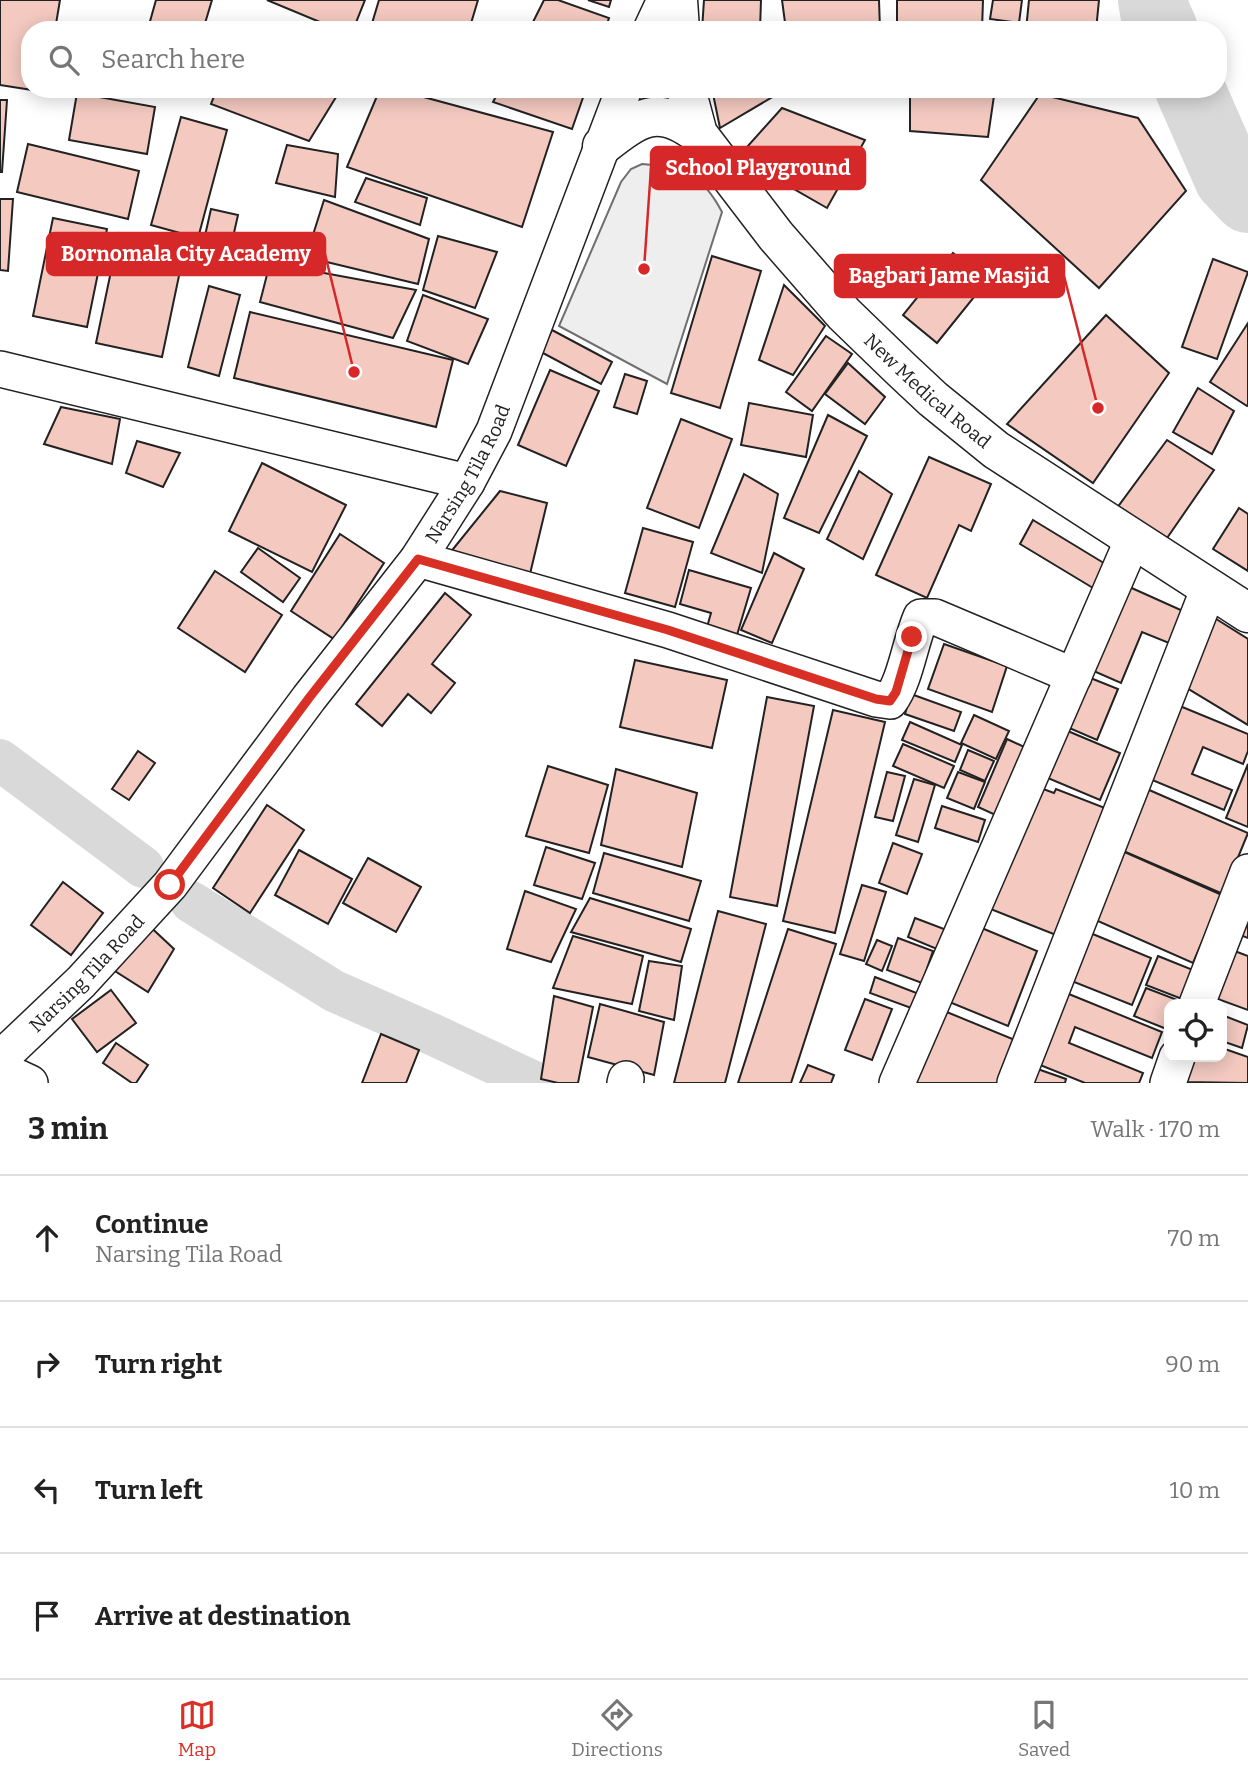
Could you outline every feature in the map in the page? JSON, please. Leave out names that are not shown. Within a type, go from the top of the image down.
[{"type":"street","points":[[655,21],[665,0]]},
{"type":"street","points":[[678,0],[679,21]]},
{"type":"street","name":"Narsing Tila Road","points":[[0,1059],[81,982],[170,885],[309,698],[418,559],[467,482],[494,431],[621,98]]},
{"type":"street","name":"New Medical Road","points":[[688,98],[698,134],[805,272],[844,314],[933,400],[996,450],[1248,614]]},
{"type":"street","points":[[602,146],[630,125],[647,118],[673,118],[698,134]]},
{"type":"street","points":[[0,369],[467,482]]},
{"type":"street","points":[[897,1083],[1133,539]]},
{"type":"street","points":[[418,559],[668,630],[876,699],[890,701],[896,692],[912,637],[921,617],[935,617],[1074,676]]},
{"type":"street","points":[[1015,1083],[1209,588]]},
{"type":"street","points":[[1199,999],[1248,872]]},
{"type":"street","points":[[0,1069],[30,1083]]},
{"type":"shaded area","points":[[642,164],[669,167],[690,175],[707,189],[722,212],[667,384],[559,326],[621,182],[631,169]]},
{"type":"building","points":[[0,0],[60,0],[56,21],[21,21],[21,88],[0,85]]},
{"type":"building","points":[[156,0],[212,0],[206,21],[150,21]]},
{"type":"building","points":[[267,0],[365,0],[357,21],[317,21]]},
{"type":"building","points":[[379,0],[478,0],[472,21],[373,21]]},
{"type":"building","points":[[544,0],[558,0],[609,18],[608,21],[534,21]]},
{"type":"building","points":[[588,0],[611,0],[609,7]]},
{"type":"building","points":[[704,0],[761,0],[760,21],[703,21]]},
{"type":"building","points":[[782,0],[879,0],[880,21],[785,21]]},
{"type":"building","points":[[897,0],[983,0],[982,21],[897,21]]},
{"type":"building","points":[[993,0],[1022,0],[1019,21],[990,19]]},
{"type":"building","points":[[1029,0],[1099,0],[1097,21],[1027,21]]},
{"type":"building","points":[[76,98],[105,98],[155,107],[147,154],[69,140]]},
{"type":"building","points":[[213,98],[335,98],[309,141],[211,104]]},
{"type":"building","points":[[376,98],[427,98],[553,132],[522,227],[347,167]]},
{"type":"building","points":[[495,98],[583,98],[572,129],[493,102]]},
{"type":"building","points":[[714,98],[771,98],[720,128]]},
{"type":"building","points":[[910,98],[994,98],[988,137],[910,131]]},
{"type":"building","points":[[1037,98],[1056,98],[1138,118],[1186,191],[1099,288],[981,180]]},
{"type":"building","points":[[0,100],[7,100],[2,172],[0,172]]},
{"type":"building","points":[[782,108],[865,140],[827,208],[738,157]]},
{"type":"building","points":[[181,117],[227,130],[198,238],[151,225]]},
{"type":"building","points":[[28,144],[139,171],[128,219],[17,192]]},
{"type":"building","points":[[287,145],[338,154],[335,197],[276,183]]},
{"type":"building","points":[[366,178],[427,198],[420,225],[355,202]]},
{"type":"building","points":[[0,199],[13,199],[8,271],[0,270]]},
{"type":"building","points":[[324,200],[429,239],[418,284],[306,257]]},
{"type":"building","points":[[211,209],[238,215],[227,264],[200,258]]},
{"type":"building","points":[[53,218],[107,229],[87,327],[33,316]]},
{"type":"building","points":[[119,233],[185,247],[162,357],[96,343]]},
{"type":"building","points":[[438,236],[497,252],[475,308],[423,290]]},
{"type":"building","points":[[953,253],[987,281],[937,343],[903,315]]},
{"type":"building","points":[[712,256],[761,271],[720,408],[671,393]]},
{"type":"building","points":[[1213,259],[1248,272],[1217,359],[1182,347]]},
{"type":"building","points":[[270,263],[416,290],[393,338],[260,302]]},
{"type":"building","points":[[784,285],[825,326],[793,375],[759,360]]},
{"type":"building","points":[[209,286],[240,295],[219,376],[188,367]]},
{"type":"building","points":[[423,295],[488,319],[468,364],[407,341]]},
{"type":"building","points":[[250,312],[453,360],[436,427],[234,378]]},
{"type":"building","points":[[1106,315],[1169,373],[1093,483],[1007,424]]},
{"type":"building","points":[[1248,323],[1248,405],[1247,406],[1210,382]]},
{"type":"building","points":[[552,330],[612,362],[601,384],[541,352]]},
{"type":"building","points":[[826,336],[852,354],[812,411],[786,392]]},
{"type":"building","points":[[848,363],[885,397],[865,424],[825,394]]},
{"type":"building","points":[[550,370],[599,391],[566,466],[518,445]]},
{"type":"building","points":[[625,374],[647,381],[637,414],[614,407]]},
{"type":"building","points":[[1198,388],[1234,411],[1212,454],[1173,432]]},
{"type":"building","points":[[749,403],[813,415],[806,457],[741,445]]},
{"type":"building","points":[[61,407],[120,419],[112,464],[44,444]]},
{"type":"building","points":[[828,415],[867,436],[819,533],[784,518]]},
{"type":"building","points":[[681,419],[732,439],[699,528],[647,508]]},
{"type":"building","points":[[1167,440],[1214,470],[1165,541],[1114,512]]},
{"type":"building","points":[[137,441],[180,453],[163,487],[126,473]]},
{"type":"building","points":[[929,457],[991,484],[971,531],[959,525],[927,598],[876,575]]},
{"type":"building","points":[[262,463],[346,505],[312,572],[229,531]]},
{"type":"building","points":[[859,471],[892,494],[863,559],[827,539]]},
{"type":"building","points":[[744,474],[778,494],[762,573],[711,553]]},
{"type":"building","points":[[500,491],[547,503],[529,578],[445,559]]},
{"type":"building","points":[[1239,508],[1248,514],[1248,571],[1213,549]]},
{"type":"building","points":[[1033,520],[1112,568],[1098,591],[1020,544]]},
{"type":"building","points":[[643,528],[693,542],[675,607],[625,593]]},
{"type":"building","points":[[340,534],[384,563],[334,639],[291,611]]},
{"type":"building","points":[[258,548],[300,578],[283,602],[241,572]]},
{"type":"building","points":[[774,553],[804,569],[772,643],[741,630]]},
{"type":"building","points":[[689,570],[751,588],[737,635],[707,627],[711,613],[680,604]]},
{"type":"building","points":[[215,571],[282,615],[245,672],[178,628]]},
{"type":"building","points":[[1125,585],[1183,611],[1169,643],[1142,632],[1121,683],[1089,669]]},
{"type":"building","points":[[445,593],[471,615],[432,664],[455,683],[431,713],[408,694],[382,726],[356,704]]},
{"type":"building","points":[[1213,617],[1248,639],[1248,725],[1182,685]]},
{"type":"building","points":[[944,644],[1007,666],[992,712],[928,689]]},
{"type":"building","points":[[635,660],[727,680],[712,748],[620,727]]},
{"type":"building","points":[[1088,677],[1118,689],[1097,740],[1067,727]]},
{"type":"building","points":[[911,694],[961,712],[954,731],[905,714]]},
{"type":"building","points":[[767,697],[814,706],[777,906],[730,897]]},
{"type":"building","points":[[1175,704],[1248,734],[1248,751],[1243,764],[1203,747],[1192,774],[1232,790],[1224,810],[1145,777]]},
{"type":"building","points":[[833,710],[885,722],[835,933],[783,921]]},
{"type":"building","points":[[974,715],[1009,731],[996,759],[961,743]]},
{"type":"building","points":[[910,722],[962,745],[955,762],[902,740]]},
{"type":"building","points":[[1063,729],[1120,753],[1100,800],[1043,776]]},
{"type":"building","points":[[1007,739],[1031,750],[1002,818],[978,807]]},
{"type":"building","points":[[903,744],[954,766],[944,788],[893,766]]},
{"type":"building","points":[[968,750],[994,761],[985,781],[960,770]]},
{"type":"building","points":[[138,751],[155,763],[129,800],[112,789]]},
{"type":"building","points":[[1248,764],[1248,827],[1226,818]]},
{"type":"building","points":[[548,766],[608,785],[589,853],[526,836]]},
{"type":"building","points":[[616,769],[697,793],[682,867],[601,845]]},
{"type":"building","points":[[887,772],[905,776],[893,821],[875,817]]},
{"type":"building","points":[[958,772],[985,782],[974,809],[947,798]]},
{"type":"building","points":[[914,779],[935,785],[918,842],[896,835]]},
{"type":"building","points":[[1035,786],[1054,793],[1056,789],[1105,808],[1056,935],[988,908]]},
{"type":"building","points":[[1140,786],[1248,833],[1223,894],[1114,847]]},
{"type":"building","points":[[267,805],[304,830],[250,913],[213,888]]},
{"type":"building","points":[[942,806],[985,820],[978,842],[935,828]]},
{"type":"building","points":[[893,843],[922,854],[907,894],[879,883]]},
{"type":"building","points":[[546,847],[595,863],[582,899],[534,885]]},
{"type":"building","points":[[299,850],[352,879],[328,924],[275,895]]},
{"type":"building","points":[[1120,850],[1222,895],[1193,963],[1091,918]]},
{"type":"building","points":[[604,853],[701,881],[689,921],[593,893]]},
{"type":"building","points":[[368,858],[421,887],[396,932],[343,903]]},
{"type":"building","points":[[63,882],[103,913],[71,955],[31,925]]},
{"type":"building","points":[[862,885],[886,892],[864,961],[840,954]]},
{"type":"building","points":[[525,891],[576,909],[551,962],[507,949]]},
{"type":"building","points":[[590,898],[691,929],[681,962],[571,932]]},
{"type":"building","points":[[718,911],[766,924],[725,1083],[674,1083]]},
{"type":"building","points":[[1248,916],[1248,938],[1240,935]]},
{"type":"building","points":[[915,918],[952,932],[944,952],[908,937]]},
{"type":"building","points":[[143,920],[174,949],[148,992],[107,966]]},
{"type":"building","points":[[972,924],[1037,951],[1008,1026],[942,999]]},
{"type":"building","points":[[788,929],[836,944],[791,1083],[738,1083]]},
{"type":"building","points":[[1083,930],[1151,958],[1132,1005],[1064,978]]},
{"type":"building","points":[[573,936],[643,956],[632,1004],[553,988]]},
{"type":"building","points":[[898,938],[933,951],[922,983],[887,970]]},
{"type":"building","points":[[877,940],[892,946],[882,971],[866,964]]},
{"type":"building","points":[[1232,950],[1248,956],[1248,1010],[1227,1002],[1227,999],[1215,998]]},
{"type":"building","points":[[1158,956],[1193,970],[1182,999],[1146,985]]},
{"type":"building","points":[[649,961],[682,966],[674,1020],[639,1011]]},
{"type":"building","points":[[875,977],[927,997],[922,1012],[870,993]]},
{"type":"building","points":[[1146,988],[1175,999],[1164,999],[1164,1028],[1134,1016]]},
{"type":"building","points":[[111,990],[136,1023],[97,1052],[72,1019]]},
{"type":"building","points":[[1059,990],[1162,1032],[1152,1058],[1075,1027],[1069,1043],[1143,1073],[1139,1083],[1085,1083],[1030,1061]]},
{"type":"building","points":[[554,996],[593,1007],[578,1083],[558,1083],[541,1079]]},
{"type":"building","points":[[865,999],[892,1009],[872,1060],[845,1050]]},
{"type":"building","points":[[600,1004],[664,1022],[654,1075],[588,1057]]},
{"type":"building","points":[[937,1008],[1015,1040],[998,1083],[908,1083]]},
{"type":"building","points":[[1227,1017],[1248,1025],[1242,1048],[1227,1043]]},
{"type":"building","points":[[381,1034],[419,1050],[406,1083],[362,1083]]},
{"type":"building","points":[[116,1043],[148,1065],[136,1083],[103,1063]]},
{"type":"building","points":[[1227,1050],[1248,1057],[1248,1083],[1185,1082],[1192,1062],[1227,1062]]},
{"type":"building","points":[[808,1065],[834,1075],[831,1083],[800,1083]]},
{"type":"building","points":[[1029,1066],[1066,1079],[1065,1083],[1023,1083]]},
{"type":"waterway","points":[[1153,0],[1159,21]]},
{"type":"waterway","points":[[1194,98],[1229,178],[1248,198]]},
{"type":"waterway","points":[[0,760],[143,867]]},
{"type":"waterway","points":[[191,902],[334,991],[536,1083]]},
{"type":"place","name":"School Playground","points":[[644,269]]},
{"type":"place","name":"Bornomala City Academy","points":[[354,372]]},
{"type":"place","name":"Bagbari Jame Masjid","points":[[1098,408]]},
{"type":"route","points":[[170,885],[309,698],[418,559],[668,630],[876,699],[890,701],[896,692],[912,637]]}]
